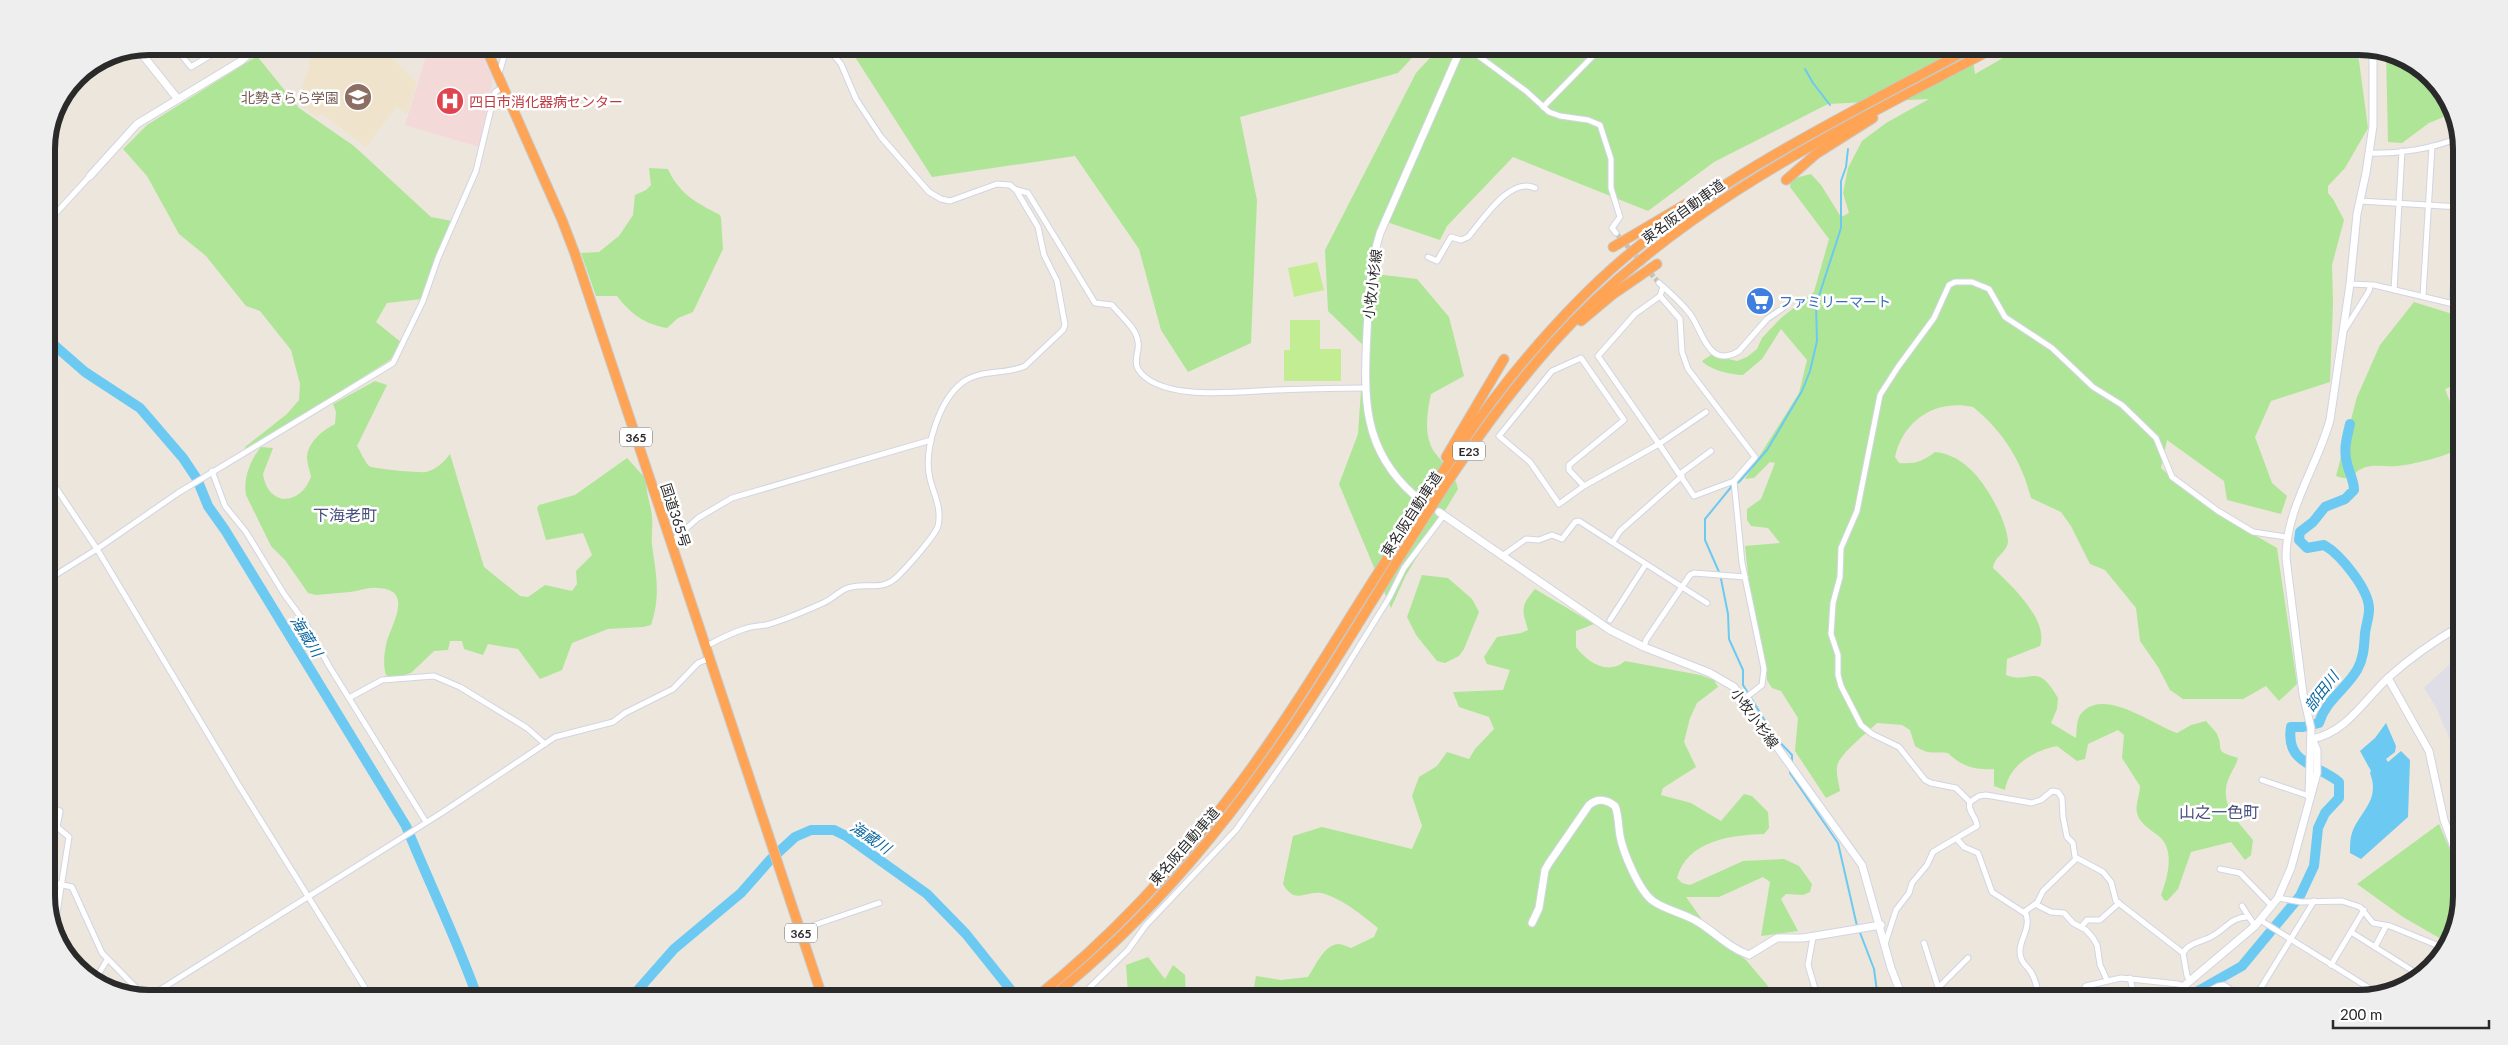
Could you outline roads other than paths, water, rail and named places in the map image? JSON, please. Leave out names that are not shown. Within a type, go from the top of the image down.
[{"type":"highway","name":"国道365号","points":[[489,55],[562,220],[575,254],[820,990]]},
{"type":"highway","name":"東名阪自動車道","points":[[1056,990],[1154,887],[1240,783],[1296,700],[1407,524],[1493,400],[1525,359],[1571,309],[1621,261],[1704,198],[1762,162],[1958,55]]},
{"type":"highway","name":"東名阪自動車道","points":[[1050,990],[1060,984],[1162,894],[1222,824],[1306,706],[1466,455],[1532,368],[1602,292],[1681,227],[1767,171],[1981,55]]},
{"type":"highway","points":[[1786,180],[1816,154],[1924,86]]},
{"type":"highway","points":[[1613,248],[1762,162]]},
{"type":"highway","points":[[1532,368],[1597,307],[1657,264]]},
{"type":"highway","points":[[1407,524],[1504,358]]},
{"type":"street","points":[[143,55],[177,98]]},
{"type":"street","points":[[181,55],[191,67],[213,55]]},
{"type":"street","points":[[55,214],[137,124],[248,55]]},
{"type":"street","points":[[498,77],[504,55]]},
{"type":"street","points":[[706,646],[745,628],[765,625],[826,602],[844,590],[855,586],[878,587],[887,585],[898,576],[928,543],[938,524],[939,503],[928,468],[931,440],[946,404],[964,382],[975,376],[1025,366],[1063,330],[1065,325],[1056,281],[1044,256],[1038,227],[1016,190],[1010,185],[997,184],[950,201],[929,192],[881,137],[856,99],[842,64],[834,55]]},
{"type":"street","name":"小牧小杉線","points":[[1414,495],[1397,478],[1381,456],[1366,410],[1365,388],[1373,256],[1380,233],[1460,55]]},
{"type":"street","points":[[1476,55],[1526,91],[1543,107],[1560,116],[1588,120],[1602,128],[1611,159],[1611,193],[1620,217],[1612,228],[1616,233]]},
{"type":"street","points":[[1543,107],[1594,55]]},
{"type":"street","points":[[2314,773],[2311,758],[2312,739],[2301,678],[2286,558],[2286,537],[2293,514],[2328,426],[2344,331],[2360,201],[2369,153],[2374,99],[2373,56]]},
{"type":"street","points":[[55,575],[211,472],[392,363],[423,302],[438,258],[476,171],[495,92],[503,87]]},
{"type":"street","points":[[2369,153],[2402,151],[2453,140]]},
{"type":"street","points":[[2423,296],[2432,146]]},
{"type":"street","points":[[2394,290],[2402,151]]},
{"type":"street","points":[[1428,257],[1437,261],[1451,237],[1461,240],[1468,237],[1511,189],[1521,184],[1535,188]]},
{"type":"street","points":[[1016,190],[1028,193],[1095,303],[1112,306],[1136,334],[1138,342],[1136,361],[1138,368],[1147,378],[1178,389],[1217,394],[1365,388]]},
{"type":"street","points":[[2360,201],[2453,207]]},
{"type":"street","points":[[1885,944],[1896,910],[1909,893],[1912,883],[1928,865],[1933,852],[1977,826],[1977,820],[1971,812],[1970,802],[1956,788],[1929,783],[1899,747],[1872,734],[1862,725],[1841,686],[1838,675],[1838,655],[1831,634],[1833,602],[1840,578],[1841,548],[1857,511],[1880,395],[1934,318],[1949,285],[1955,282],[1972,282],[1989,289],[2005,317],[2052,348],[2092,387],[2122,405],[2156,438],[2172,477],[2253,532],[2286,537]]},
{"type":"street","points":[[2350,284],[2394,290],[2452,303],[2453,291]]},
{"type":"street","points":[[1660,296],[1635,314],[1598,356],[1696,497],[1735,483],[1755,457],[1688,369],[1682,352],[1680,319],[1660,296],[1661,285],[1691,315],[1707,346],[1713,353],[1720,355],[1733,354],[1739,351],[1767,319],[1783,308]]},
{"type":"street","points":[[2344,331],[2369,291],[2370,286]]},
{"type":"street","points":[[1584,486],[1569,470],[1569,465],[1624,420],[1581,358],[1552,371],[1499,436],[1530,462],[1560,504],[1584,486],[1659,444],[1706,412]]},
{"type":"street","points":[[671,542],[698,518],[732,498],[931,440]]},
{"type":"street","points":[[1613,542],[1620,531],[1681,475],[1711,451]]},
{"type":"street","points":[[211,472],[225,506],[246,532],[284,594],[306,624],[348,698],[426,822]]},
{"type":"street","points":[[1735,483],[1738,532],[1745,577],[1764,669],[1762,684],[1745,698]]},
{"type":"street","points":[[55,486],[97,549],[366,990]]},
{"type":"street","points":[[1087,990],[1128,950],[1146,925],[1236,830],[1322,705],[1389,598],[1404,568],[1442,513]]},
{"type":"street","name":"小牧小杉線","points":[[1442,513],[1586,615],[1644,647],[1725,680],[1745,698],[1788,762],[1862,865],[1900,990]]},
{"type":"street","points":[[1502,556],[1526,539],[1539,540],[1552,535],[1562,539],[1576,521],[1613,542],[1707,603]]},
{"type":"street","points":[[1610,620],[1646,564]]},
{"type":"street","points":[[1644,647],[1646,640],[1681,586],[1694,573],[1745,577]]},
{"type":"street","points":[[2312,739],[2326,736],[2352,718],[2388,678],[2412,658],[2453,631]]},
{"type":"street","points":[[159,990],[418,828],[555,737],[613,722],[625,713],[673,689],[698,663],[710,658]]},
{"type":"street","points":[[348,698],[382,680],[434,676],[468,692],[527,728],[545,744]]},
{"type":"street","points":[[2388,678],[2429,751],[2444,820],[2453,844]]},
{"type":"street","points":[[2184,990],[2257,923],[2278,898],[2291,868],[2314,773],[2317,750],[2312,739]]},
{"type":"street","points":[[2262,780],[2309,796]]},
{"type":"street","points":[[1970,802],[1979,796],[1986,795],[2032,803],[2041,800],[2052,791],[2057,791],[2062,798],[2064,826],[2067,836],[2073,843],[2076,859]]},
{"type":"street","points":[[1532,923],[1540,908],[1545,870],[1589,805],[1594,800],[1602,800],[1615,806],[1619,817],[1623,845],[1643,890],[1653,901],[1691,917],[1735,950],[1749,955],[1777,938],[1812,936],[1881,925]]},
{"type":"street","points":[[55,809],[60,811],[57,827],[69,837],[57,912]]},
{"type":"street","points":[[1957,839],[1964,847],[1977,851],[1992,892],[2024,912],[2027,922],[2020,956],[2022,962],[2034,977],[2037,990]]},
{"type":"street","points":[[2076,859],[2106,875],[2111,882],[2113,896],[2119,903],[2183,953],[2190,990]]},
{"type":"street","points":[[2024,912],[2035,904],[2043,892],[2076,859]]},
{"type":"street","points":[[2220,869],[2240,873],[2272,906]]},
{"type":"street","points":[[55,883],[72,887],[94,940],[107,960],[137,989]]},
{"type":"street","points":[[2278,898],[2301,902],[2342,901],[2364,910],[2373,923],[2438,946]]},
{"type":"street","points":[[2259,990],[2314,902]]},
{"type":"street","points":[[2080,927],[2088,920],[2100,920],[2119,903]]},
{"type":"street","points":[[800,930],[879,904]]},
{"type":"street","points":[[2035,904],[2051,912],[2064,913],[2073,923],[2091,934],[2096,941],[2099,962],[2107,980]]},
{"type":"street","points":[[2242,906],[2249,917],[2257,923],[2268,926],[2369,989]]},
{"type":"street","points":[[2331,965],[2364,910]]},
{"type":"street","points":[[2183,953],[2188,946],[2212,937],[2230,922],[2241,917],[2249,917]]},
{"type":"street","points":[[2375,947],[2386,926]]},
{"type":"street","points":[[2351,932],[2414,971]]},
{"type":"street","points":[[1812,936],[1808,965],[1815,990]]},
{"type":"street","points":[[1924,943],[1938,986]]},
{"type":"street","points":[[1935,990],[1968,958]]},
{"type":"street","points":[[98,975],[107,960]]},
{"type":"street","points":[[2083,990],[2084,987],[2107,980],[2130,978],[2188,986]]},
{"type":"street","points":[[2130,978],[2133,990]]},
{"type":"street","points":[[2210,990],[2224,985],[2232,990]]},
{"type":"water","points":[[2386,723],[2396,746],[2395,752],[2386,759],[2388,762],[2401,751],[2410,760],[2408,817],[2361,859],[2350,853],[2351,838],[2353,830],[2369,804],[2373,782],[2371,771],[2360,751],[2375,738]]},
{"type":"waterway","points":[[1805,69],[1830,105]]},
{"type":"waterway","points":[[1719,572],[1705,540],[1705,519],[1732,486],[1739,482],[1767,450],[1802,391],[1810,371],[1817,341],[1816,305],[1841,228],[1841,181],[1846,167],[1848,149]]},
{"type":"waterway","name":"海蔵川","points":[[55,346],[85,372],[140,408],[183,458],[197,479],[208,506],[225,530],[406,826],[475,990]]},
{"type":"waterway","name":"部田川","points":[[2200,990],[2242,966],[2300,896],[2314,866],[2318,828],[2325,813],[2339,798],[2339,782],[2304,762],[2293,749],[2290,739],[2291,727],[2303,727],[2319,723],[2326,708],[2357,670],[2363,652],[2369,615],[2365,593],[2346,564],[2331,550],[2324,545],[2307,548],[2299,540],[2300,532],[2313,522],[2325,507],[2345,499],[2354,490],[2345,453],[2350,424]]},
{"type":"waterway","points":[[1721,579],[1728,614],[1729,639],[1743,670],[1743,685],[1775,737],[1792,755],[1792,763]]},
{"type":"waterway","points":[[1790,768],[1790,773],[1838,843],[1857,926]]},
{"type":"waterway","name":"海蔵川","points":[[638,990],[674,949],[741,893],[770,860],[795,837],[811,830],[834,830],[846,836],[927,894],[966,934],[1011,990]]},
{"type":"waterway","points":[[1859,930],[1874,969],[1877,990]]},
{"type":"tunnel","points":[[1616,233],[1659,283]]},
{"type":"place","name":"北勢きらら学園","points":[[358,97]]},
{"type":"place","name":"四日市消化器病センター","points":[[450,101]]},
{"type":"place","name":"ファミリーマート","points":[[1760,301]]},
{"type":"district","name":"下海老町","points":[[345,514]]},
{"type":"district","name":"山之一色町","points":[[2219,811]]}]
